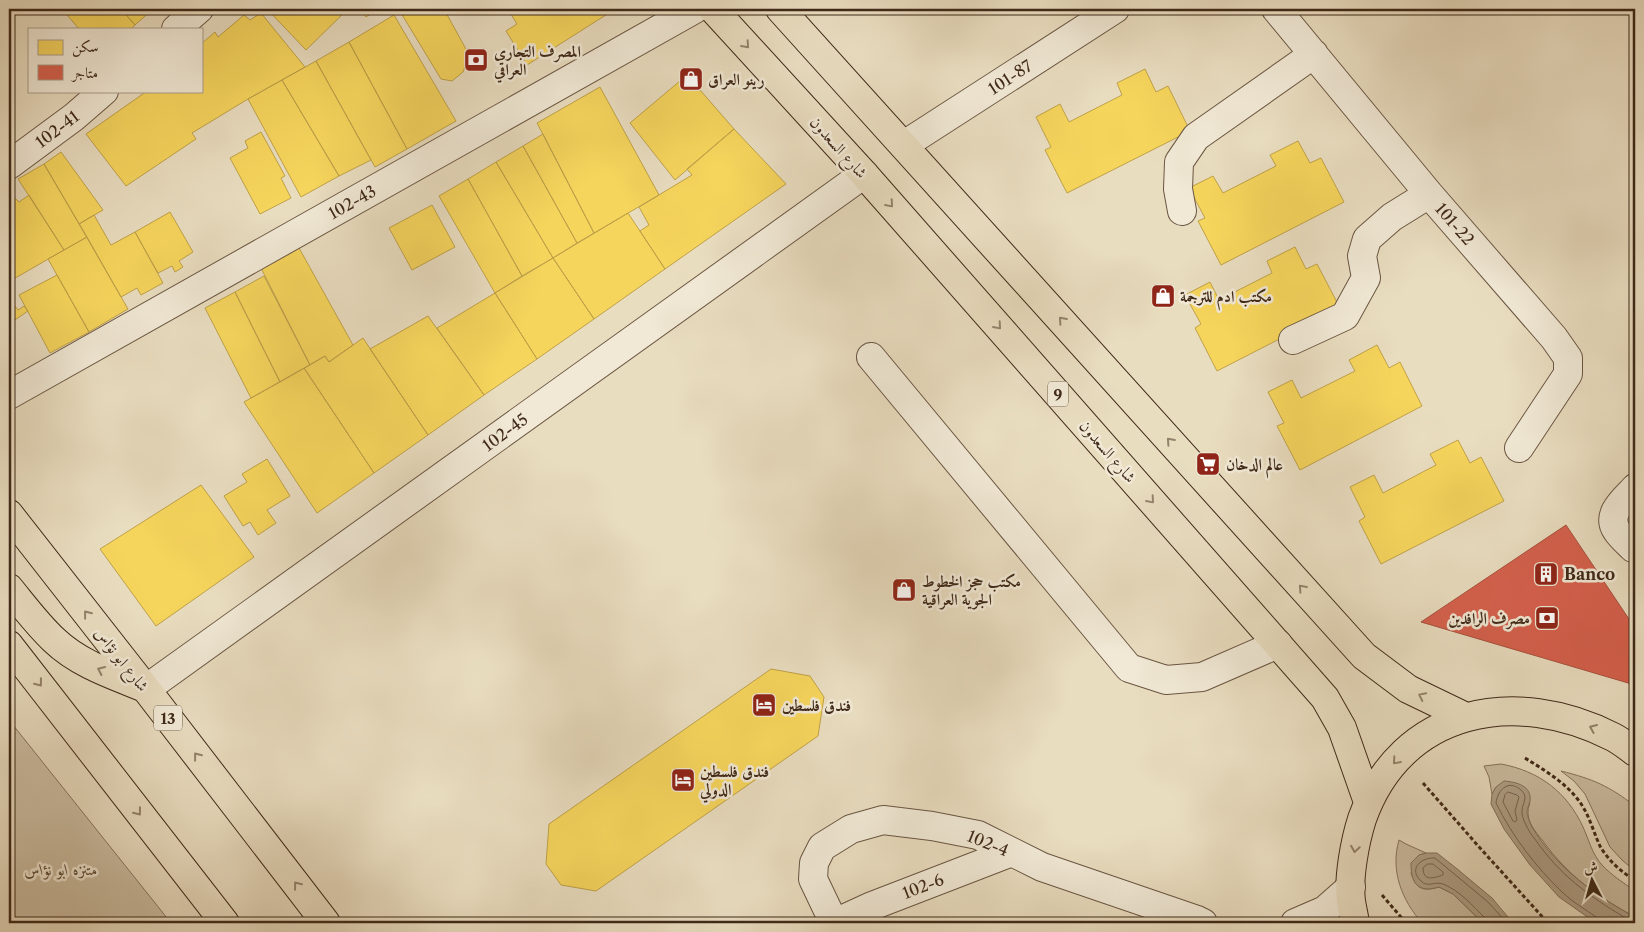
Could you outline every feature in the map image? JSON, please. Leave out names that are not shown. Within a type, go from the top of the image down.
[{"type":"main road","name":"شارع السعدون","points":[[713,9],[864,174],[1325,698],[1342,728],[1368,802]]},
{"type":"main road","points":[[780,9],[1364,656],[1408,690],[1466,717]]},
{"type":"main road","name":"شارع ابو نؤاس","points":[[9,514],[326,923]]},
{"type":"main road","points":[[9,588],[55,641],[76,657],[100,670],[146,689]]},
{"type":"main road","points":[[9,645],[225,923]]},
{"type":"main road","points":[[1355,923],[1350,899],[1355,846],[1359,827],[1368,802],[1381,779],[1398,758],[1417,740],[1440,726],[1466,717],[1492,712],[1543,713],[1568,718],[1590,726],[1630,745]]},
{"type":"street","points":[[177,28],[199,9]]},
{"type":"street","name":"102-43","points":[[9,394],[695,9]]},
{"type":"street","name":"101-87","points":[[904,145],[1115,9]]},
{"type":"street","name":"101-22","points":[[1276,9],[1429,194],[1554,338],[1568,358],[1568,374],[1519,448]]},
{"type":"street","points":[[1182,210],[1178,189],[1179,162],[1196,137],[1314,54]]},
{"type":"street","name":"102-41","points":[[9,165],[74,117],[103,92]]},
{"type":"street","name":"102-45","points":[[146,689],[864,174]]},
{"type":"street","points":[[1293,340],[1345,316],[1366,278],[1362,256],[1367,239],[1392,217],[1429,194]]},
{"type":"street","points":[[871,357],[1129,668],[1166,680],[1202,676],[1278,644]]},
{"type":"street","points":[[1635,488],[1616,507],[1614,518],[1616,530],[1635,548]]},
{"type":"street","name":"102-4","points":[[835,923],[813,880],[814,864],[822,847],[851,829],[883,820],[932,826],[978,835],[1042,867],[1202,923]]},
{"type":"street","name":"102-6","points":[[835,923],[872,906],[1012,852]]},
{"type":"street","points":[[1295,923],[1325,910],[1351,887]]},
{"type":"path","points":[[1525,758],[1554,776],[1579,801],[1601,848],[1614,864],[1635,880]]},
{"type":"path","points":[[1423,783],[1548,923]]},
{"type":"path","points":[[1382,895],[1406,923]]},
{"type":"green space","name":"متنزه ابو نؤاس","points":[[9,720],[171,923],[9,923]]},
{"type":"green space","points":[[1501,764],[1515,767],[1539,778],[1550,785],[1569,803],[1583,827],[1593,852],[1602,865],[1635,891],[1635,917],[1596,893],[1563,865],[1539,837],[1530,823],[1528,808],[1530,803],[1496,787],[1492,794],[1489,777],[1484,766]]},
{"type":"green space","points":[[1561,771],[1600,784],[1635,806],[1635,871],[1610,847],[1585,794],[1574,781]]},
{"type":"green space","points":[[1399,840],[1426,853],[1419,855],[1411,873],[1418,886],[1424,889],[1439,887],[1453,894],[1483,923],[1422,923],[1409,905],[1397,874],[1396,863]]},
{"type":"water","points":[[1504,781],[1514,782],[1526,788],[1529,792],[1530,801],[1527,812],[1529,820],[1553,855],[1591,890],[1635,917],[1635,923],[1596,923],[1559,897],[1530,865],[1504,829],[1491,804],[1492,794],[1496,787]]},
{"type":"water","points":[[1437,853],[1456,868],[1492,898],[1513,923],[1483,923],[1453,894],[1439,887],[1426,889],[1417,885],[1412,876],[1411,863],[1419,855]]},
{"type":"building: سكن","points":[[62,9],[121,9],[135,25],[132,28],[78,28]]},
{"type":"building: سكن","points":[[121,9],[153,9],[135,25]]},
{"type":"building: سكن","points":[[267,9],[348,9],[306,50]]},
{"type":"building: سكن","points":[[358,9],[378,9],[366,17]]},
{"type":"building: سكن","points":[[409,9],[444,9],[467,51],[468,59],[463,72],[452,81],[441,79],[401,13]]},
{"type":"building: سكن","points":[[512,9],[606,9],[609,13],[527,65],[506,31],[517,24],[509,11]]},
{"type":"building: سكن","points":[[261,13],[305,67],[192,133],[196,139],[126,186],[86,134],[146,92],[202,92],[202,43],[215,32],[218,37],[244,15],[250,20]]},
{"type":"building: سكن","points":[[394,15],[456,121],[407,149],[349,42]]},
{"type":"building: سكن","points":[[349,42],[407,149],[375,167],[316,61]]},
{"type":"building: سكن","points":[[316,61],[371,160],[339,176],[282,80]]},
{"type":"building: سكن","points":[[1145,69],[1156,92],[1168,86],[1190,131],[1067,193],[1045,150],[1051,147],[1036,117],[1060,104],[1069,122],[1122,95],[1117,83]]},
{"type":"building: سكن","points":[[687,75],[734,129],[675,180],[630,123]]},
{"type":"building: سكن","points":[[282,80],[339,176],[301,197],[248,99]]},
{"type":"building: سكن","points":[[600,87],[659,195],[594,233],[537,123]]},
{"type":"building: سكن","points":[[734,129],[786,184],[665,269],[640,231],[649,225],[639,207],[692,175],[687,169]]},
{"type":"building: سكن","points":[[261,132],[285,176],[281,178],[291,198],[260,214],[230,158],[248,148],[245,141]]},
{"type":"building: سكن","points":[[543,134],[594,233],[577,243],[523,146]]},
{"type":"building: سكن","points":[[1298,141],[1310,163],[1321,158],[1344,202],[1221,265],[1198,221],[1205,218],[1189,188],[1213,176],[1223,193],[1276,166],[1270,155]]},
{"type":"building: سكن","points":[[523,146],[577,243],[553,258],[496,162]]},
{"type":"building: سكن","points":[[61,152],[103,210],[79,224],[44,164]]},
{"type":"building: سكن","points":[[496,162],[553,258],[522,276],[468,179]]},
{"type":"building: سكن","points":[[44,164],[87,237],[64,250],[18,179]]},
{"type":"building: سكن","points":[[468,179],[522,276],[495,293],[439,196]]},
{"type":"building: سكن","points":[[29,195],[64,250],[10,281],[9,202],[15,198],[19,202]]},
{"type":"building: سكن","points":[[432,205],[455,247],[412,270],[389,228]]},
{"type":"building: سكن","points":[[170,212],[193,252],[179,261],[183,267],[175,272],[172,266],[158,273],[135,232]]},
{"type":"building: سكن","points":[[628,213],[665,269],[594,319],[553,258]]},
{"type":"building: سكن","points":[[94,215],[111,245],[135,232],[163,283],[141,295],[137,288],[121,297],[79,224]]},
{"type":"building: سكن","points":[[87,237],[128,309],[89,332],[48,259]]},
{"type":"building: سكن","points":[[1295,247],[1306,269],[1317,264],[1340,308],[1217,371],[1195,328],[1201,324],[1185,295],[1210,282],[1219,300],[1272,273],[1267,261]]},
{"type":"building: سكن","points":[[299,248],[353,345],[329,362],[325,356],[310,365],[261,268]]},
{"type":"building: سكن","points":[[553,258],[594,319],[537,359],[495,293]]},
{"type":"building: سكن","points":[[57,275],[89,332],[50,353],[19,295]]},
{"type":"building: سكن","points":[[264,276],[310,365],[280,382],[235,292]]},
{"type":"building: سكن","points":[[235,292],[280,382],[251,398],[205,308]]},
{"type":"building: سكن","points":[[495,293],[537,359],[484,395],[437,328]]},
{"type":"building: سكن","points":[[9,298],[18,310],[24,306],[28,311],[9,324]]},
{"type":"building: سكن","points":[[428,316],[484,395],[428,435],[370,349]]},
{"type":"building: سكن","points":[[363,338],[428,435],[374,473],[304,368],[325,356],[329,362]]},
{"type":"building: سكن","points":[[1377,345],[1389,368],[1400,362],[1422,406],[1300,470],[1277,426],[1284,423],[1268,392],[1292,380],[1301,398],[1355,371],[1349,360]]},
{"type":"building: سكن","points":[[304,368],[374,473],[317,513],[244,402]]},
{"type":"building: سكن","points":[[1458,440],[1470,463],[1481,457],[1504,501],[1381,564],[1359,521],[1365,517],[1350,487],[1374,475],[1383,493],[1436,465],[1430,454]]},
{"type":"building: سكن","points":[[267,459],[290,496],[267,510],[276,523],[258,535],[250,522],[243,526],[224,496],[247,482],[242,474]]},
{"type":"building: سكن","points":[[201,485],[254,557],[156,626],[100,549]]},
{"type":"building: سكن","name":"فندق فلسطين الدولي","points":[[771,669],[810,676],[824,697],[818,736],[596,891],[561,885],[546,864],[549,824]]},
{"type":"building: متاجر","name":"Banco","points":[[1566,525],[1635,628],[1635,685],[1421,622]]},
{"type":"place","name":"المصرف التجاري العراقي","points":[[476,60]]},
{"type":"place","name":"رينو العراق","points":[[691,79]]},
{"type":"place","name":"مكتب ادم للترجمة","points":[[1163,296]]},
{"type":"place","name":"عالم الدخان","points":[[1208,464]]},
{"type":"place","name":"Banco","points":[[1546,574]]},
{"type":"place","name":"مكتب حجز الخطوط الجوية العراقية","points":[[904,590]]},
{"type":"place","name":"مصرف الرافدين","points":[[1547,618]]},
{"type":"place","name":"فندق فلسطين","points":[[764,705]]},
{"type":"place","name":"فندق فلسطين الدولي","points":[[683,780]]}]
